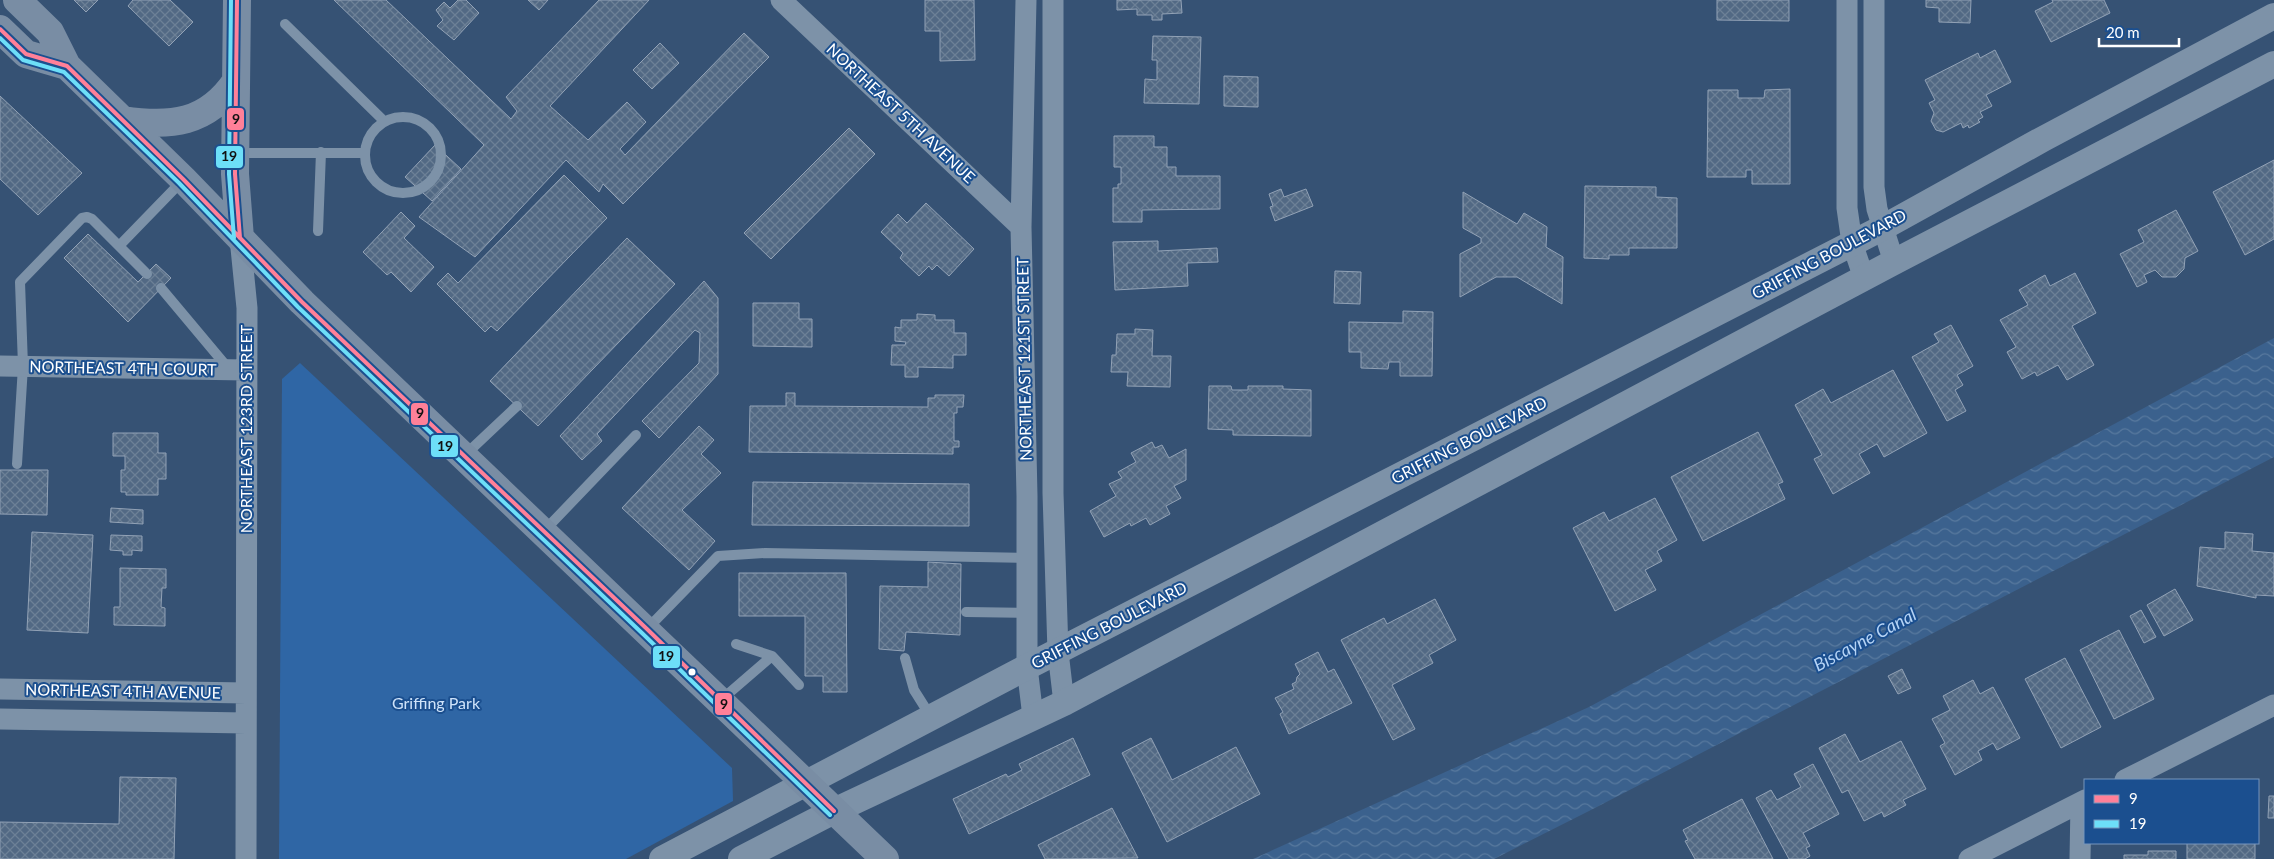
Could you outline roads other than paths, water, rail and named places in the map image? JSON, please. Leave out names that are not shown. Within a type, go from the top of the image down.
[{"type":"main road","points":[[18,0],[50,32],[67,66],[184,180],[302,302],[647,629],[885,859]]},
{"type":"main road","name":"NORTHEAST 123RD STREET","points":[[236,0],[235,153],[240,238]]},
{"type":"main road","points":[[0,29],[26,54],[67,66]]},
{"type":"main road","points":[[122,120],[164,123],[200,114],[225,97],[236,81]]},
{"type":"street","name":"NORTHEAST 5TH AVENUE","points":[[781,0],[1021,227]]},
{"type":"street","name":"NORTHEAST 121ST STREET","points":[[1026,0],[1021,227],[1027,667],[1034,717]]},
{"type":"street","name":"NORTHEAST 121ST STREET","points":[[1053,0],[1053,492],[1058,652],[1064,703]]},
{"type":"street","points":[[1847,0],[1847,208],[1852,243],[1864,278]]},
{"type":"street","points":[[1874,0],[1874,187],[1877,209],[1894,262]]},
{"type":"street","name":"GRIFFING BOULEVARD","points":[[662,859],[1027,667],[1884,227],[2034,144],[2274,16]]},
{"type":"street","points":[[744,859],[834,811],[1064,703],[1894,262],[2274,64]]},
{"type":"street","name":"NORTHEAST 123RD STREET","points":[[240,238],[247,308],[237,370],[246,693],[246,859]]},
{"type":"street","name":"NORTHEAST 4TH COURT","points":[[0,366],[237,370]]},
{"type":"street","name":"NORTHEAST 4TH AVENUE","points":[[0,689],[246,693]]},
{"type":"street","points":[[2127,779],[2274,705]]},
{"type":"street","name":"NORTHEAST 4TH AVENUE","points":[[0,719],[246,723]]},
{"type":"street","points":[[1969,859],[2083,802],[2080,859]]},
{"type":"lane","points":[[285,24],[384,121]]},
{"type":"lane","points":[[407,116],[431,127],[439,138],[441,164],[429,184],[414,192],[397,193],[376,183],[367,168],[364,153],[371,133],[384,121],[407,116]]},
{"type":"lane","points":[[318,231],[321,152]]},
{"type":"lane","points":[[235,153],[364,153]]},
{"type":"lane","points":[[119,246],[184,180]]},
{"type":"lane","points":[[17,464],[23,366],[20,282],[82,218],[87,217],[92,219],[146,274]]},
{"type":"lane","points":[[161,288],[237,370]]},
{"type":"lane","points":[[464,455],[517,406]]},
{"type":"lane","points":[[544,531],[636,435]]},
{"type":"lane","points":[[647,629],[718,556],[765,553],[1027,558]]},
{"type":"lane","points":[[966,612],[1027,613]]},
{"type":"lane","points":[[736,644],[772,656],[799,685]]},
{"type":"lane","points":[[720,700],[772,656]]},
{"type":"lane","points":[[904,658],[914,690],[931,718]]},
{"type":"water","name":"Biscayne Canal","points":[[2274,338],[2274,457],[1589,811],[1494,859],[1253,859],[1589,707]]},
{"type":"park label","name":"Griffing Park","points":[[436,703]]}]
